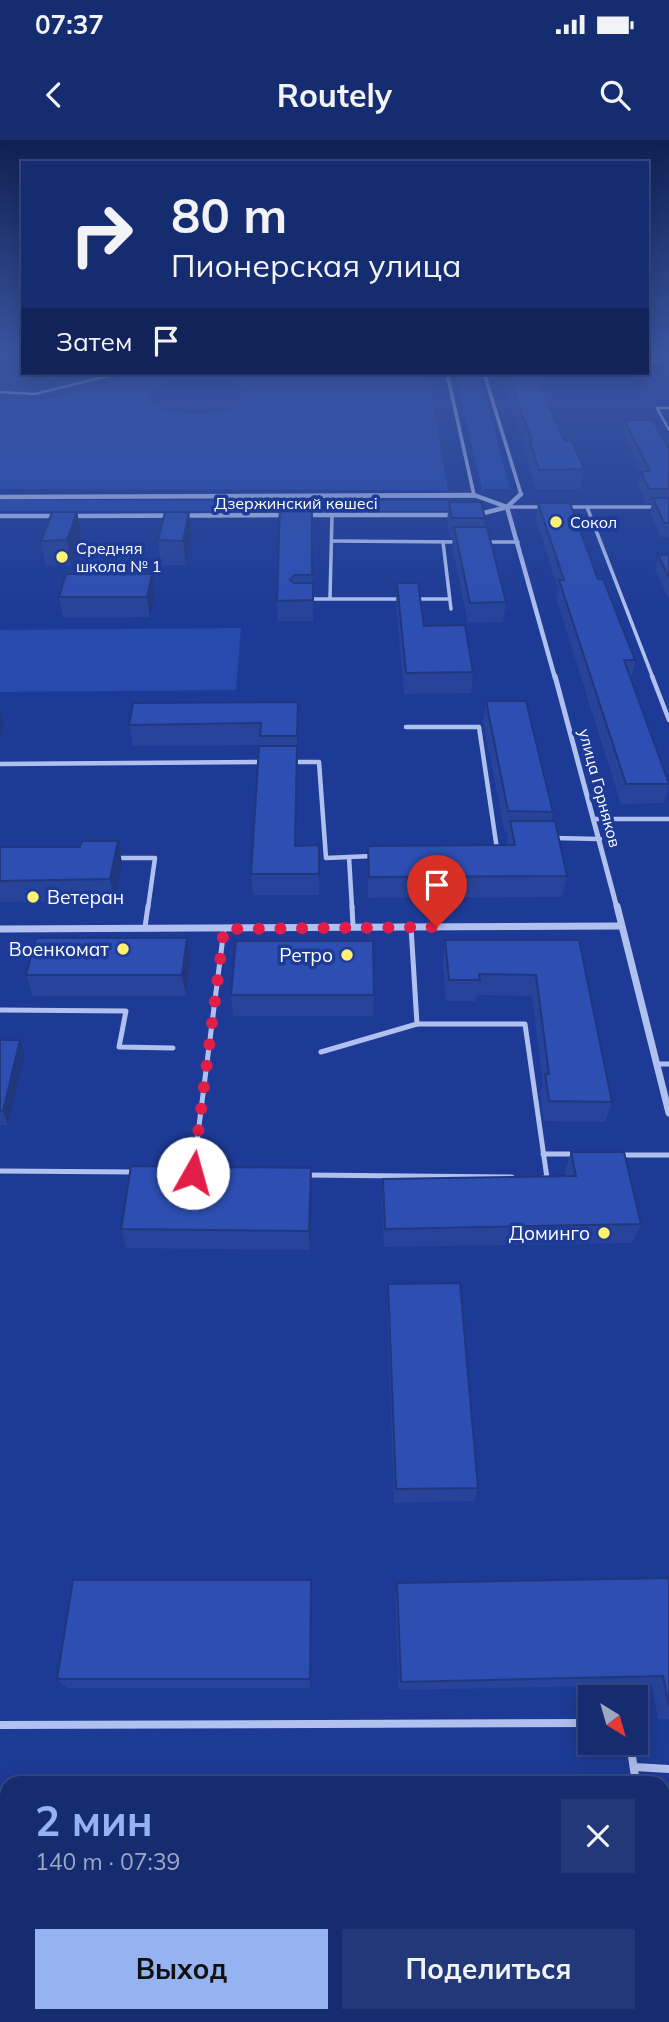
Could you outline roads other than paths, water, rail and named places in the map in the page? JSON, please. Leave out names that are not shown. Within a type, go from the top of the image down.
[{"type":"street","points":[[462,439],[474,495],[507,507],[521,494],[504,439]]},
{"type":"street","name":"Дзержинский көшесі","points":[[0,497],[474,495]]},
{"type":"street","name":"Дзержинский көшесі","points":[[0,516],[479,515],[507,507]]},
{"type":"street","name":"улица Горняков","points":[[507,507],[595,819],[669,1113]]},
{"type":"street","points":[[0,929],[621,926]]},
{"type":"lane","points":[[560,507],[669,506]]},
{"type":"lane","points":[[507,507],[547,507]]},
{"type":"lane","points":[[587,507],[669,720]]},
{"type":"lane","points":[[330,598],[332,515]]},
{"type":"lane","points":[[332,541],[468,542]]},
{"type":"lane","points":[[443,542],[451,609]]},
{"type":"lane","points":[[481,542],[518,542]]},
{"type":"lane","points":[[295,598],[449,599]]},
{"type":"lane","points":[[406,727],[479,726],[498,853]]},
{"type":"lane","points":[[0,764],[264,762]]},
{"type":"lane","points":[[278,762],[319,762],[326,858],[376,856]]},
{"type":"lane","points":[[595,819],[669,819]]},
{"type":"lane","points":[[495,837],[508,837]]},
{"type":"lane","points":[[547,838],[600,839]]},
{"type":"lane","points":[[349,857],[353,927]]},
{"type":"lane","points":[[103,858],[155,858],[145,927]]},
{"type":"lane","points":[[411,927],[417,1024]]},
{"type":"lane","points":[[193,1173],[224,929]]},
{"type":"lane","points":[[0,1010],[126,1011],[119,1047],[173,1048]]},
{"type":"lane","points":[[321,1052],[417,1024],[525,1024],[547,1178],[533,1177]]},
{"type":"lane","points":[[657,1064],[669,1064]]},
{"type":"lane","points":[[543,1154],[585,1154]]},
{"type":"lane","points":[[613,1154],[669,1155]]},
{"type":"lane","points":[[0,1171],[138,1172]]},
{"type":"lane","points":[[179,1173],[206,1173]]},
{"type":"lane","points":[[302,1175],[520,1177]]},
{"type":"lane","points":[[0,1725],[578,1724]]},
{"type":"lane","points":[[632,1755],[635,1776]]},
{"type":"lane","points":[[634,1767],[669,1769]]},
{"type":"place","name":"Сокол","points":[[556,522]]},
{"type":"place","name":"Средняя школа № 1","points":[[62,557]]},
{"type":"place","name":"Ветеран","points":[[33,897]]},
{"type":"place","name":"Военкомат","points":[[123,949]]},
{"type":"place","name":"Ретро","points":[[347,955]]},
{"type":"place","name":"Доминго","points":[[604,1233]]}]
